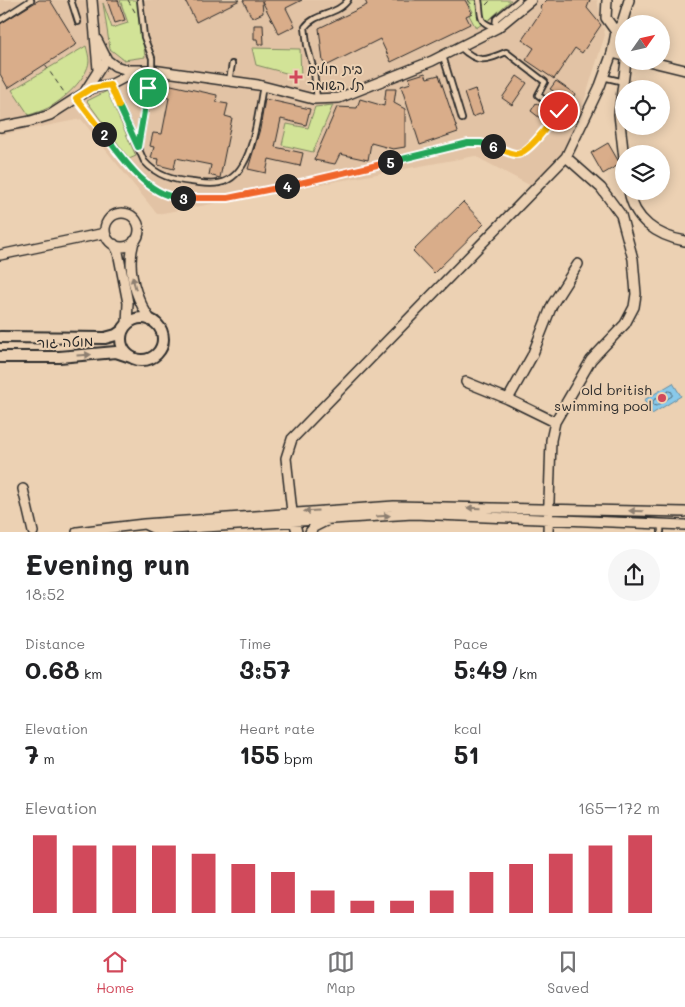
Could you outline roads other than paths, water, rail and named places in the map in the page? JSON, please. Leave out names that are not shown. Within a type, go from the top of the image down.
[{"type":"street","points":[[92,0],[97,40],[98,71],[101,82],[111,84]]},
{"type":"street","points":[[77,97],[103,64],[114,65],[128,70],[152,70],[263,86],[317,99],[339,98],[443,56],[512,18],[531,0]]},
{"type":"street","points":[[607,0],[606,18],[615,31]]},
{"type":"street","points":[[624,15],[629,0]]},
{"type":"street","points":[[296,532],[286,458],[292,439],[566,157],[603,77],[612,53],[615,37]]},
{"type":"street","points":[[97,40],[103,55],[114,65],[118,75],[111,84]]},
{"type":"street","points":[[670,66],[685,70]]},
{"type":"street","points":[[0,127],[39,119],[99,86],[111,84],[131,73],[142,70]]},
{"type":"street","points":[[622,145],[618,114],[625,70]]},
{"type":"street","points":[[548,532],[551,440],[555,422],[591,360],[625,324],[634,307],[636,294],[633,259],[621,215],[601,188],[566,157]]},
{"type":"street","points":[[632,200],[634,209],[655,230],[673,239],[685,240]]},
{"type":"street","points":[[131,357],[127,354],[122,344],[128,302],[118,252],[106,233],[106,223],[110,217],[116,214],[127,214],[133,217],[138,226],[138,236],[134,242],[130,266],[133,283],[140,302],[151,321]]},
{"type":"street","points":[[0,255],[106,233]]},
{"type":"street","points":[[114,244],[124,246],[134,242]]},
{"type":"street","points":[[508,398],[532,356],[552,305],[578,264]]},
{"type":"street","name":"מוטה גור","points":[[0,337],[105,338],[116,335],[134,320],[141,319],[151,321],[160,329],[162,336],[160,349],[148,359],[140,360],[116,352],[59,357],[0,357]]},
{"type":"street","points":[[466,382],[508,398],[555,422]]},
{"type":"street","points":[[23,490],[33,532]]},
{"type":"street","points":[[77,532],[144,524],[157,530],[394,506],[685,512]]},
{"type":"street","points":[[293,517],[329,519],[413,514],[548,520],[661,528],[685,525]]},
{"type":"street","points":[[310,532],[314,527],[329,519]]},
{"type":"lane","points":[[0,20],[31,0]]},
{"type":"lane","points":[[71,0],[78,22]]},
{"type":"lane","points":[[140,0],[144,37],[152,58],[152,70]]},
{"type":"lane","points":[[317,99],[314,71],[305,27],[313,20],[340,8],[348,0]]},
{"type":"lane","points":[[479,0],[481,20],[484,24],[494,29],[496,19],[519,0]]},
{"type":"lane","points":[[460,47],[470,56],[478,59],[488,60],[506,52],[545,82],[538,95],[566,116]]},
{"type":"lane","points":[[443,56],[462,119]]},
{"type":"lane","points":[[229,82],[232,64]]},
{"type":"lane","points":[[603,77],[620,80]]},
{"type":"lane","points":[[111,84],[144,161],[160,175],[185,181],[221,183],[238,174],[244,163],[250,148],[263,86]]},
{"type":"lane","points":[[138,147],[148,88]]},
{"type":"water","name":"old british swimming pool","points":[[673,383],[681,396],[652,414],[644,400]]},
{"type":"place","name":"בית חולים תל השומר","points":[[296,77]]},
{"type":"place","name":"old british swimming pool","points":[[662,398]]}]
